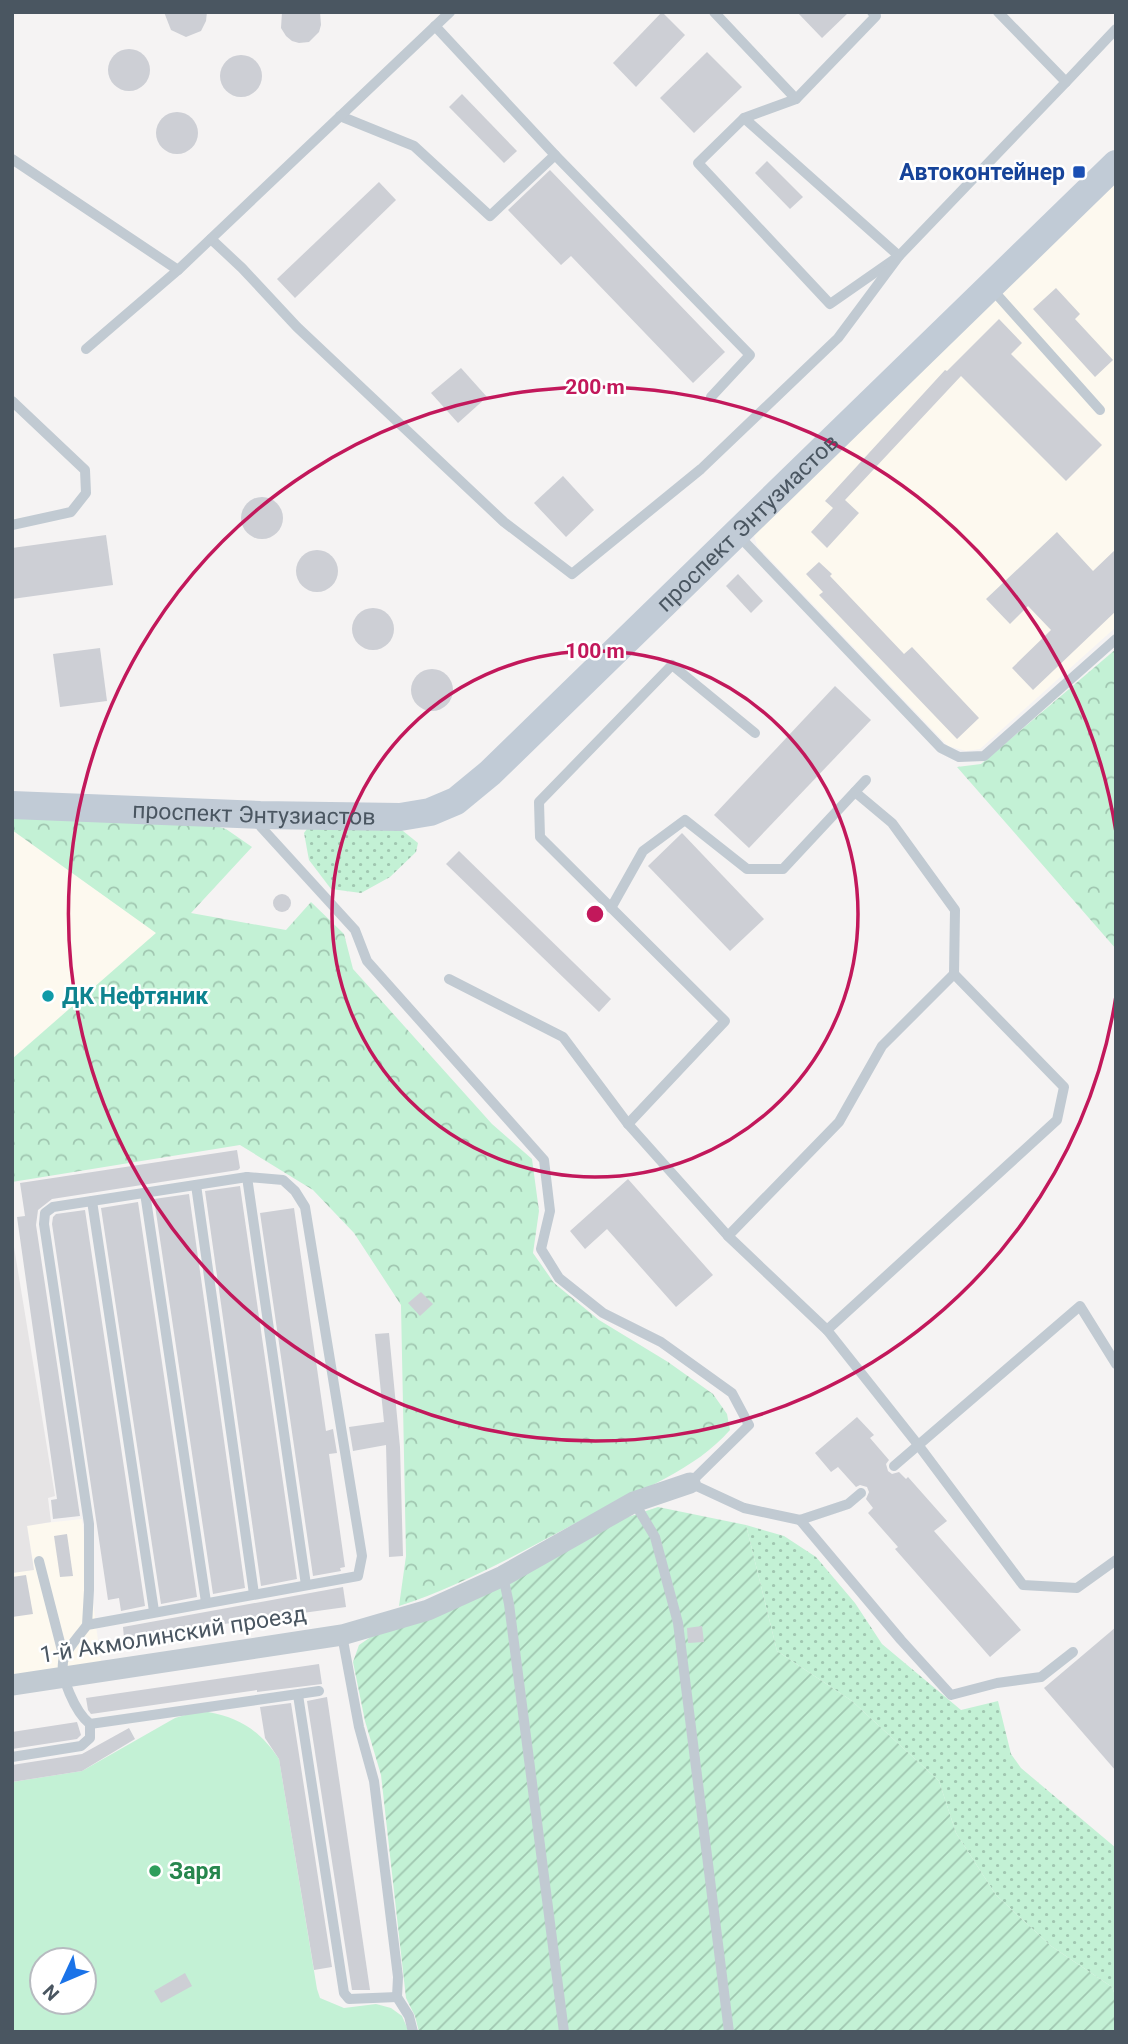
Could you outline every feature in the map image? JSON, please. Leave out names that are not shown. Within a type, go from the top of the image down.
[{"type":"street","name":"проспект Энтузиастов","points":[[12,805],[260,815],[400,817],[430,811],[456,801],[490,774],[1116,164]]},
{"type":"street","name":"1-й Акмолинский проезд","points":[[12,1685],[64,1668],[342,1635],[428,1611],[503,1576],[634,1502],[690,1483]]},
{"type":"lane","points":[[86,349],[178,270],[450,12]]},
{"type":"lane","points":[[714,12],[796,99]]},
{"type":"lane","points":[[872,12],[876,16],[796,99],[744,118],[698,163],[830,304],[898,256]]},
{"type":"lane","points":[[998,12],[1066,82]]},
{"type":"lane","points":[[435,26],[555,155],[750,355],[711,397]]},
{"type":"lane","points":[[211,239],[297,327],[504,522],[572,573],[701,469],[838,338],[898,256],[1116,29]]},
{"type":"lane","points":[[340,116],[414,146],[490,216],[555,155]]},
{"type":"lane","points":[[744,118],[898,256]]},
{"type":"lane","points":[[12,159],[178,270]]},
{"type":"lane","points":[[989,286],[1100,410]]},
{"type":"lane","points":[[12,401],[85,470],[86,493],[71,512],[12,525]]},
{"type":"lane","points":[[736,533],[942,748],[959,757],[984,756],[1116,639]]},
{"type":"lane","points":[[628,1124],[725,1021],[540,837],[539,802],[672,665],[755,733]]},
{"type":"lane","points":[[611,908],[643,850],[685,820],[747,869],[783,869],[866,780]]},
{"type":"lane","points":[[728,1236],[839,1122],[882,1046],[954,974],[955,910],[892,823],[855,792]]},
{"type":"lane","points":[[260,815],[261,827],[355,930],[367,961],[544,1160],[550,1211],[541,1249],[559,1278],[603,1313],[661,1342],[732,1393],[749,1425],[690,1483],[744,1508],[800,1520],[848,1504],[861,1493]]},
{"type":"lane","points":[[827,1330],[1057,1120],[1064,1087],[954,974]]},
{"type":"lane","points":[[449,979],[562,1037],[628,1124],[728,1236],[827,1330],[919,1446],[1023,1585],[1077,1588],[1116,1560]]},
{"type":"lane","points":[[247,1177],[306,1584]]},
{"type":"lane","points":[[64,1668],[87,1625],[89,1524],[44,1224],[45,1213],[53,1207],[247,1177],[283,1180],[295,1191],[305,1207],[362,1556],[358,1576],[87,1625]]},
{"type":"lane","points":[[196,1185],[254,1594]]},
{"type":"lane","points":[[145,1193],[206,1602]]},
{"type":"lane","points":[[92,1201],[154,1611]]},
{"type":"lane","points":[[894,1466],[1080,1306],[1116,1364]]},
{"type":"lane","points":[[634,1502],[655,1537],[678,1623],[729,2032]]},
{"type":"lane","points":[[800,1520],[951,1695],[998,1683],[1041,1677],[1073,1652]]},
{"type":"lane","points":[[39,1561],[64,1668],[82,1718],[90,1724],[319,1691]]},
{"type":"lane","points":[[503,1576],[509,1604],[564,2032]]},
{"type":"lane","points":[[342,1635],[359,1727],[374,1781],[398,1977],[397,1997],[409,2016],[413,2032]]},
{"type":"lane","points":[[299,1695],[344,1993],[349,1999],[397,1997]]},
{"type":"lane","points":[[12,1758],[81,1746],[90,1738],[90,1724]]},
{"type":"shaded area","points":[[1116,180],[1116,627],[980,749],[966,751],[948,746],[757,546],[754,535]]},
{"type":"shaded area","name":"ДК Нефтяник","points":[[12,830],[157,933],[12,1059]]},
{"type":"shaded area","points":[[12,1235],[55,1496],[48,1498],[51,1522],[27,1526],[34,1570],[12,1573]]},
{"type":"shaded area","points":[[82,1519],[101,1663],[12,1675],[12,1573],[34,1569],[27,1525]]},
{"type":"green space","points":[[1116,649],[1116,949],[957,767],[981,764]]},
{"type":"green space","points":[[12,817],[203,822],[226,829],[252,847],[191,913],[286,930],[311,902],[344,934],[353,969],[492,1124],[532,1159],[539,1211],[533,1253],[554,1283],[599,1320],[668,1362],[713,1394],[727,1414],[730,1430],[700,1457],[666,1478],[474,1576],[399,1606],[406,1556],[401,1305],[354,1233],[313,1190],[240,1145],[12,1182],[12,1059],[156,933],[12,830]]},
{"type":"green space","points":[[309,826],[398,827],[418,843],[416,852],[390,877],[361,893],[331,889],[309,860],[304,833]]},
{"type":"green space","points":[[658,1507],[746,1525],[777,1651],[852,1701],[939,1781],[956,1833],[996,1895],[1051,1946],[1112,1987],[1116,1998],[1116,2032],[419,2032],[406,1998],[381,1775],[365,1721],[353,1662],[359,1645],[378,1632],[622,1519]]},
{"type":"green space","points":[[746,1525],[784,1536],[816,1557],[855,1603],[882,1644],[961,1710],[998,1701],[1011,1754],[1021,1768],[1116,1848],[1116,1998],[1112,1987],[1051,1946],[996,1895],[956,1833],[939,1781],[852,1701],[777,1651]]},
{"type":"green space","name":"Заря","points":[[208,1712],[230,1718],[257,1733],[279,1759],[320,1998],[344,2008],[376,2004],[391,2008],[402,2016],[409,2032],[12,2032],[12,1782],[82,1771],[175,1718]]},
{"type":"building","points":[[164,12],[207,12],[201,31],[186,37],[171,30]]},
{"type":"building","points":[[282,12],[320,12],[319,32],[309,42],[292,41],[281,28]]},
{"type":"building","points":[[662,12],[685,35],[636,87],[613,63]]},
{"type":"building","points":[[797,12],[849,12],[822,38]]},
{"type":"building","points":[[129,49],[144,55],[150,70],[144,85],[129,91],[114,85],[108,70],[114,55]]},
{"type":"building","points":[[707,52],[742,87],[694,133],[660,98]]},
{"type":"building","points":[[241,55],[256,61],[262,76],[256,91],[241,97],[226,91],[220,76],[226,61]]},
{"type":"building","points":[[462,94],[517,151],[504,163],[449,107]]},
{"type":"building","points":[[177,112],[192,118],[198,133],[192,148],[177,154],[162,148],[156,133],[162,118]]},
{"type":"building","points":[[767,161],[803,197],[790,209],[755,173]]},
{"type":"building","points":[[550,170],[725,352],[693,383],[571,256],[561,265],[508,210]]},
{"type":"building","points":[[379,182],[396,200],[295,298],[277,279]]},
{"type":"building","points":[[1056,288],[1080,314],[1075,319],[1113,360],[1095,377],[1033,309]]},
{"type":"building","points":[[999,319],[1022,343],[1011,354],[1102,445],[1066,481],[961,376],[845,500],[859,513],[827,548],[811,532],[833,508],[825,501],[945,370],[947,371]]},
{"type":"building","points":[[461,368],[487,397],[458,423],[431,393]]},
{"type":"building","points":[[563,476],[594,510],[566,537],[534,503]]},
{"type":"building","points":[[262,497],[277,503],[283,518],[277,533],[262,539],[247,533],[241,518],[247,503]]},
{"type":"building","points":[[1057,532],[1093,571],[1116,549],[1116,611],[1033,690],[1012,668],[1051,630],[1028,606],[1010,624],[986,599]]},
{"type":"building","points":[[106,535],[113,585],[12,599],[12,548]]},
{"type":"building","points":[[317,550],[332,556],[338,571],[332,586],[317,592],[302,586],[296,571],[302,556]]},
{"type":"building","points":[[819,562],[904,654],[912,647],[979,718],[957,739],[819,595],[823,592],[806,574]]},
{"type":"building","points":[[738,574],[763,601],[751,613],[726,586]]},
{"type":"building","points":[[373,608],[388,614],[394,629],[388,644],[373,650],[358,644],[352,629],[358,614]]},
{"type":"building","points":[[100,648],[107,701],[60,707],[53,654]]},
{"type":"building","points":[[432,669],[447,675],[453,690],[447,705],[432,711],[417,705],[411,690],[417,675]]},
{"type":"building","points":[[835,686],[871,720],[749,848],[714,815]]},
{"type":"building","points":[[682,833],[764,919],[730,951],[648,866]]},
{"type":"building","points":[[459,851],[611,999],[599,1012],[446,864]]},
{"type":"building","points":[[282,894],[288,897],[291,903],[288,909],[282,912],[276,909],[273,903],[276,897]]},
{"type":"building","points":[[237,1150],[238,1170],[52,1199],[38,1210],[36,1225],[80,1516],[53,1519],[51,1500],[57,1499],[17,1217],[25,1216],[20,1183]]},
{"type":"building","points":[[628,1179],[713,1275],[676,1307],[607,1229],[585,1249],[570,1231]]},
{"type":"building","points":[[240,1186],[297,1579],[261,1586],[205,1191]]},
{"type":"building","points":[[189,1194],[245,1588],[213,1594],[154,1199]]},
{"type":"building","points":[[138,1202],[197,1597],[161,1604],[101,1208]]},
{"type":"building","points":[[294,1208],[326,1431],[333,1429],[337,1453],[329,1454],[345,1567],[340,1568],[341,1571],[313,1576],[260,1213]]},
{"type":"building","points":[[85,1210],[145,1606],[121,1611],[119,1598],[108,1600],[52,1224],[56,1214]]},
{"type":"building","points":[[421,1292],[433,1304],[420,1316],[408,1303]]},
{"type":"building","points":[[389,1333],[400,1447],[403,1556],[389,1557],[386,1445],[353,1451],[349,1427],[384,1422],[375,1334]]},
{"type":"building","points":[[857,1417],[874,1435],[870,1438],[889,1460],[886,1464],[888,1471],[892,1474],[899,1472],[906,1479],[908,1477],[947,1521],[934,1531],[1021,1630],[990,1657],[895,1549],[898,1547],[868,1513],[873,1508],[866,1499],[869,1492],[867,1487],[856,1487],[838,1467],[831,1472],[815,1453]]},
{"type":"building","points":[[67,1534],[73,1576],[60,1577],[54,1536]]},
{"type":"building","points":[[26,1575],[33,1614],[12,1617],[12,1577]]},
{"type":"building","points":[[343,1587],[346,1607],[124,1638],[123,1627]]},
{"type":"building","points":[[702,1626],[704,1642],[688,1643],[687,1628]]},
{"type":"building","points":[[1116,1627],[1116,1771],[1044,1688]]},
{"type":"building","points":[[319,1664],[322,1684],[257,1690],[91,1714],[88,1710],[86,1698]]},
{"type":"building","points":[[327,1697],[370,1990],[352,1990],[307,1701]]},
{"type":"building","points":[[291,1703],[332,1967],[314,1970],[279,1759],[265,1738],[260,1707]]},
{"type":"building","points":[[77,1722],[81,1735],[77,1739],[12,1749],[12,1732]]},
{"type":"building","points":[[129,1728],[135,1739],[82,1771],[12,1782],[12,1765],[82,1754]]},
{"type":"building","points":[[185,1973],[192,1986],[161,2003],[154,1991]]},
{"type":"place","name":"Автоконтейнер","points":[[1079,172]]},
{"type":"place","name":"ДК Нефтяник","points":[[48,996]]},
{"type":"place","name":"Заря","points":[[155,1871]]}]
